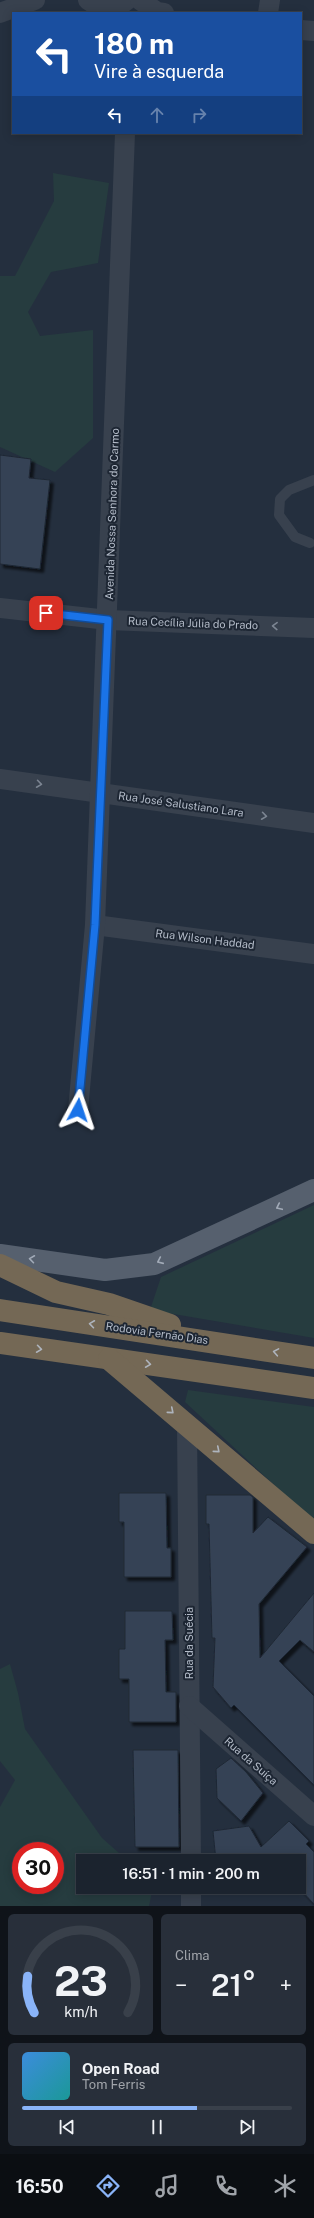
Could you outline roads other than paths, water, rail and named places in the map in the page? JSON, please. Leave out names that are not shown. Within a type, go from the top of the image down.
[{"type":"highway","points":[[0,1264],[56,1292],[109,1304],[222,1343]]},
{"type":"highway","name":"Rodovia Fernão Dias","points":[[0,1310],[314,1358]]},
{"type":"highway","points":[[0,1343],[314,1388]]},
{"type":"highway","points":[[110,1359],[314,1533]]},
{"type":"main road","points":[[0,1254],[105,1270],[154,1264],[314,1190]]},
{"type":"street","points":[[0,12],[36,0]]},
{"type":"street","points":[[88,0],[104,8],[130,4],[157,12]]},
{"type":"street","points":[[268,12],[270,0]]},
{"type":"street","points":[[302,30],[314,31]]},
{"type":"street","name":"Avenida Nossa Senhora do Carmo","points":[[78,1110],[95,925],[108,620],[125,134]]},
{"type":"street","name":"Rua Cecília Júlia do Prado","points":[[0,608],[108,620],[314,628]]},
{"type":"street","name":"Rua José Salustiano Lara","points":[[0,779],[314,823]]},
{"type":"street","name":"Rua Wilson Haddad","points":[[95,925],[314,954]]},
{"type":"street","name":"Rua da Suécia","points":[[187,1425],[191,1854]]},
{"type":"street","name":"Rua da Suíça","points":[[189,1706],[314,1816]]},
{"type":"street","points":[[191,1894],[191,1906]]},
{"type":"lane","points":[[310,543],[295,537],[279,515],[280,499],[289,490],[314,480]]}]
